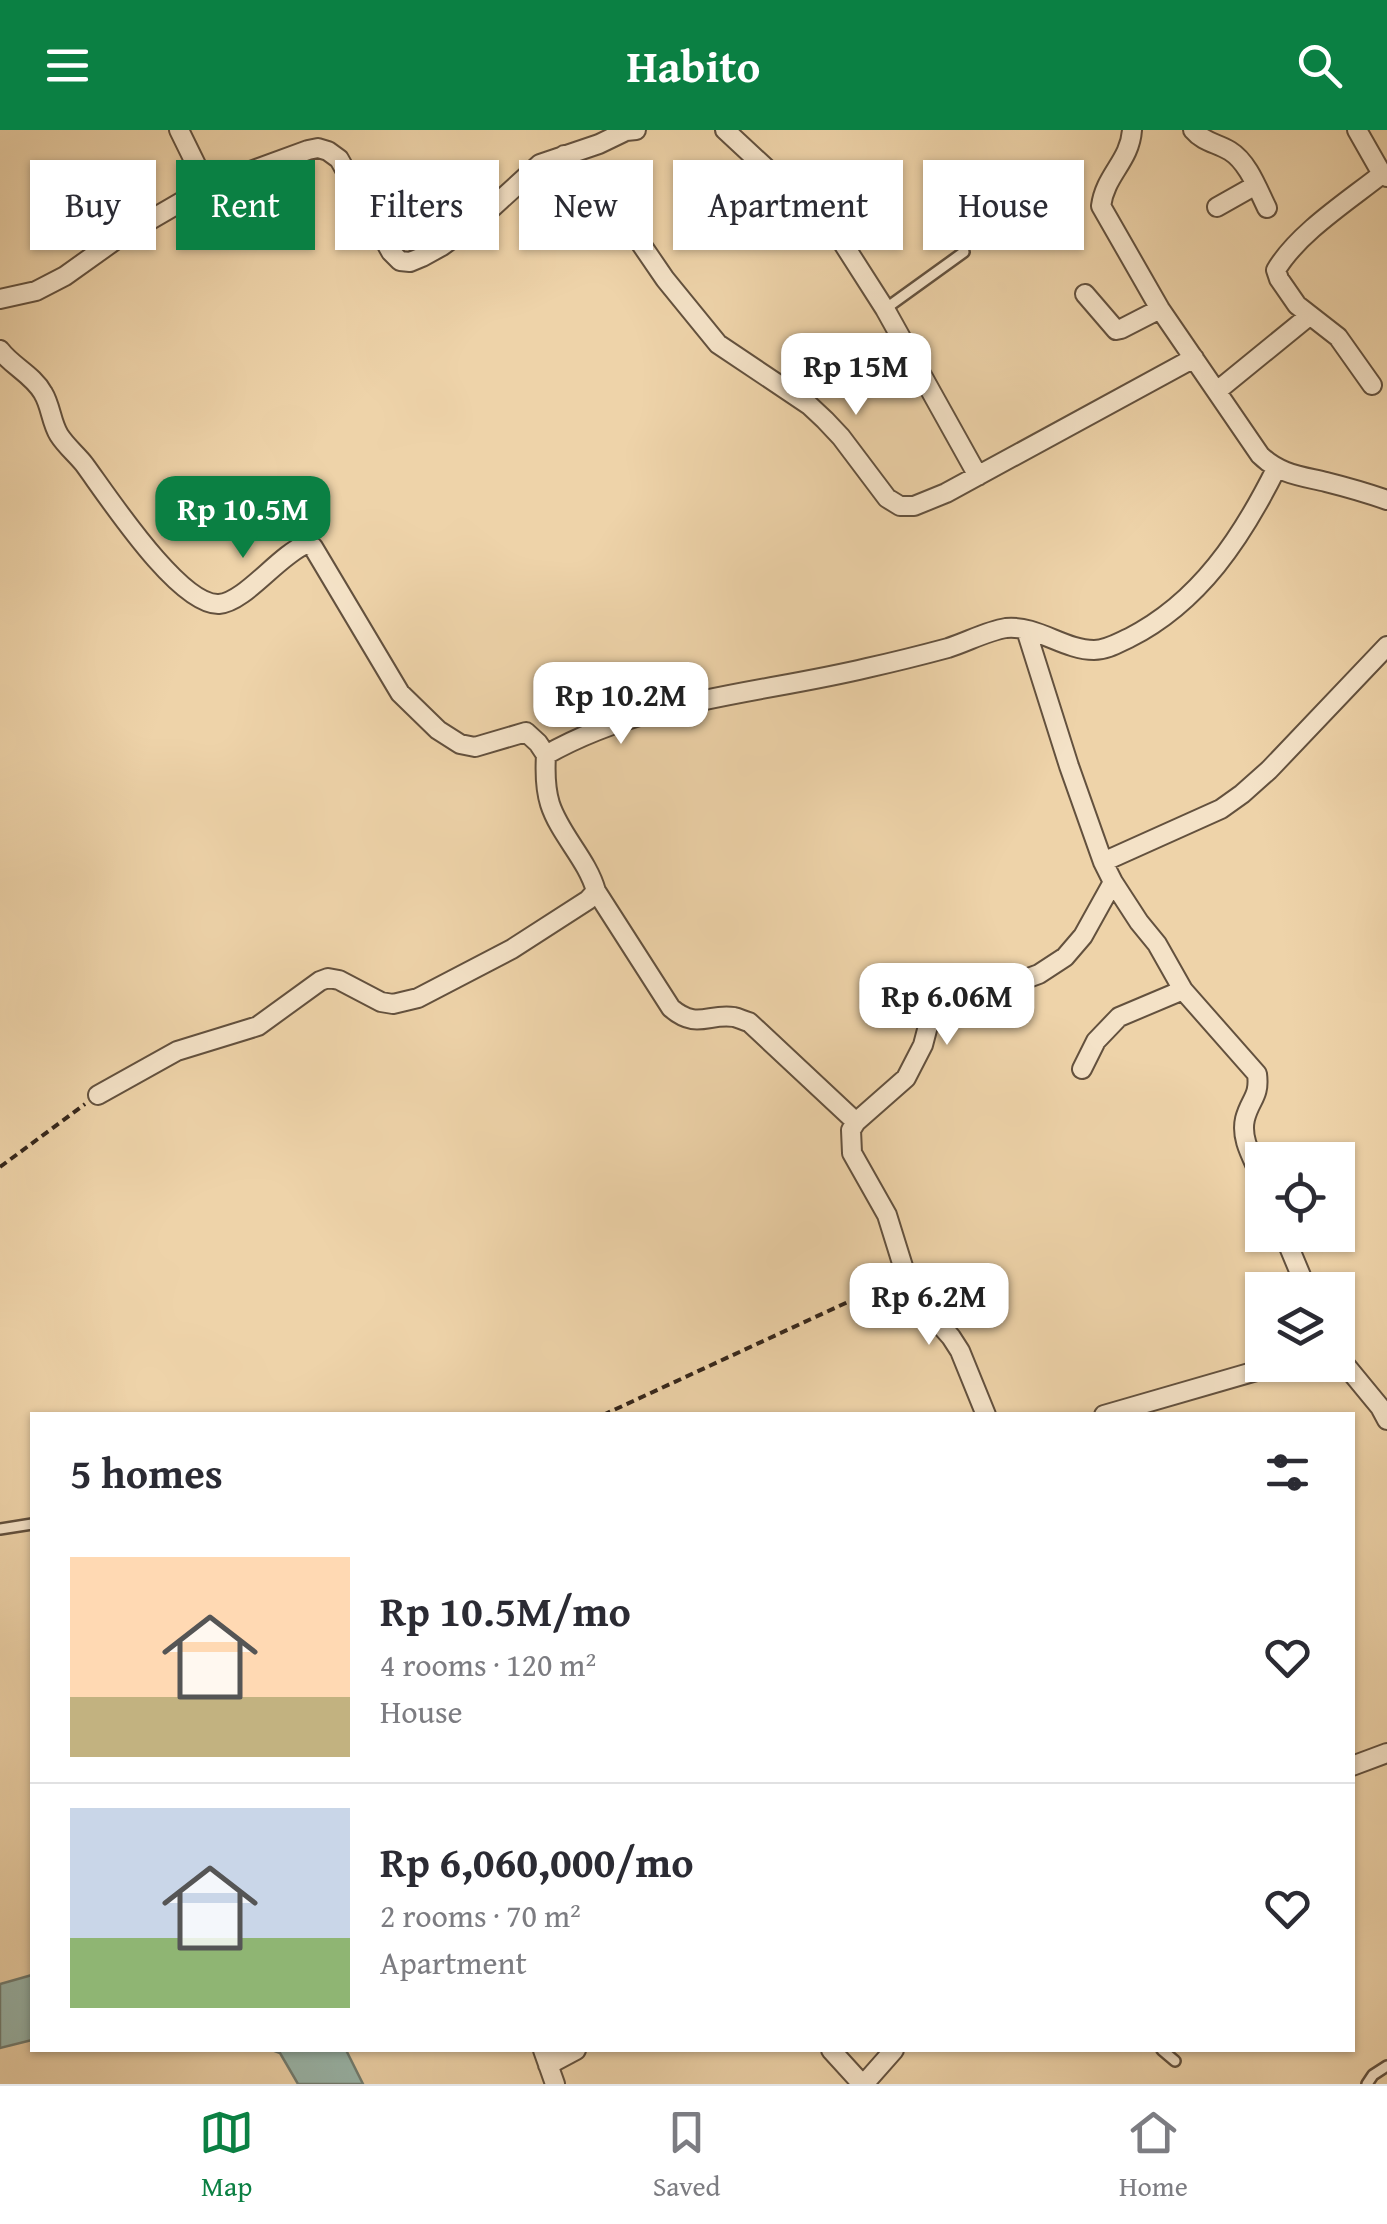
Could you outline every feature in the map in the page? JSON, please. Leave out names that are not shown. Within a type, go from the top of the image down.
[{"type":"street","points":[[179,130],[194,160]]},
{"type":"street","points":[[277,160],[318,148],[328,151],[339,160],[392,252],[400,261],[410,262],[471,226],[540,164],[636,130]]},
{"type":"street","points":[[726,130],[837,234],[886,309],[978,476]]},
{"type":"street","points":[[1132,130],[1130,146],[1108,181],[1101,206],[1160,309],[1260,456],[1276,468],[1387,500]]},
{"type":"street","points":[[1193,130],[1233,153],[1267,208]]},
{"type":"street","points":[[1357,130],[1384,175],[1341,205],[1276,270],[1297,306],[1338,337],[1372,385]]},
{"type":"street","points":[[564,155],[638,241],[718,344],[794,394],[825,420],[886,498],[900,506],[914,506],[946,493],[1194,358]]},
{"type":"street","points":[[1216,207],[1256,186]]},
{"type":"street","points":[[0,300],[36,292],[176,204]]},
{"type":"street","points":[[1085,294],[1116,330],[1160,309]]},
{"type":"street","points":[[1217,390],[1309,316]]},
{"type":"street","points":[[0,350],[42,390],[56,432],[81,460],[117,514],[185,588],[216,604],[233,600],[290,552],[306,544],[313,547],[400,693],[438,730],[460,744],[475,747],[526,732],[546,756],[551,808],[592,877],[596,891],[671,1008],[692,1019],[733,1017],[749,1022],[856,1122]]},
{"type":"street","points":[[546,756],[586,734],[647,713],[864,669],[1005,628],[1026,630],[1076,647],[1097,650],[1112,646],[1144,630],[1188,598],[1242,531],[1276,468]]},
{"type":"street","points":[[1026,630],[1113,882],[1157,944],[1183,990],[1257,1074],[1259,1089],[1245,1120],[1247,1142]]},
{"type":"street","points":[[1103,862],[1210,814],[1242,794],[1387,646]]},
{"type":"street","points":[[985,1412],[960,1351],[908,1284],[887,1215],[852,1152],[851,1130],[906,1078],[933,1017],[947,1008],[1039,974],[1065,957],[1083,936],[1113,882]]},
{"type":"street","points":[[98,1094],[177,1051],[258,1026],[328,978],[382,1002],[393,1004],[418,998],[512,949],[596,891]]},
{"type":"street","points":[[1082,1069],[1096,1041],[1119,1016],[1183,990]]},
{"type":"street","points":[[1114,1412],[1245,1374]]},
{"type":"street","points":[[1355,1376],[1384,1409]]},
{"type":"street","points":[[1355,1765],[1387,1754]]},
{"type":"street","points":[[833,2052],[863,2084],[892,2052]]},
{"type":"street","points":[[546,2058],[555,2084]]},
{"type":"lane","points":[[886,309],[964,252]]},
{"type":"lane","points":[[0,1529],[30,1524]]},
{"type":"lane","points":[[1165,2052],[1176,2061]]},
{"type":"lane","points":[[1367,2084],[1387,2066]]},
{"type":"path","points":[[0,1167],[98,1094]]},
{"type":"path","points":[[610,1412],[906,1273]]},
{"type":"shaded area","points":[[30,1976],[30,2040],[0,2048],[0,1984]]},
{"type":"shaded area","points":[[347,2052],[363,2084],[298,2084],[280,2053]]}]
